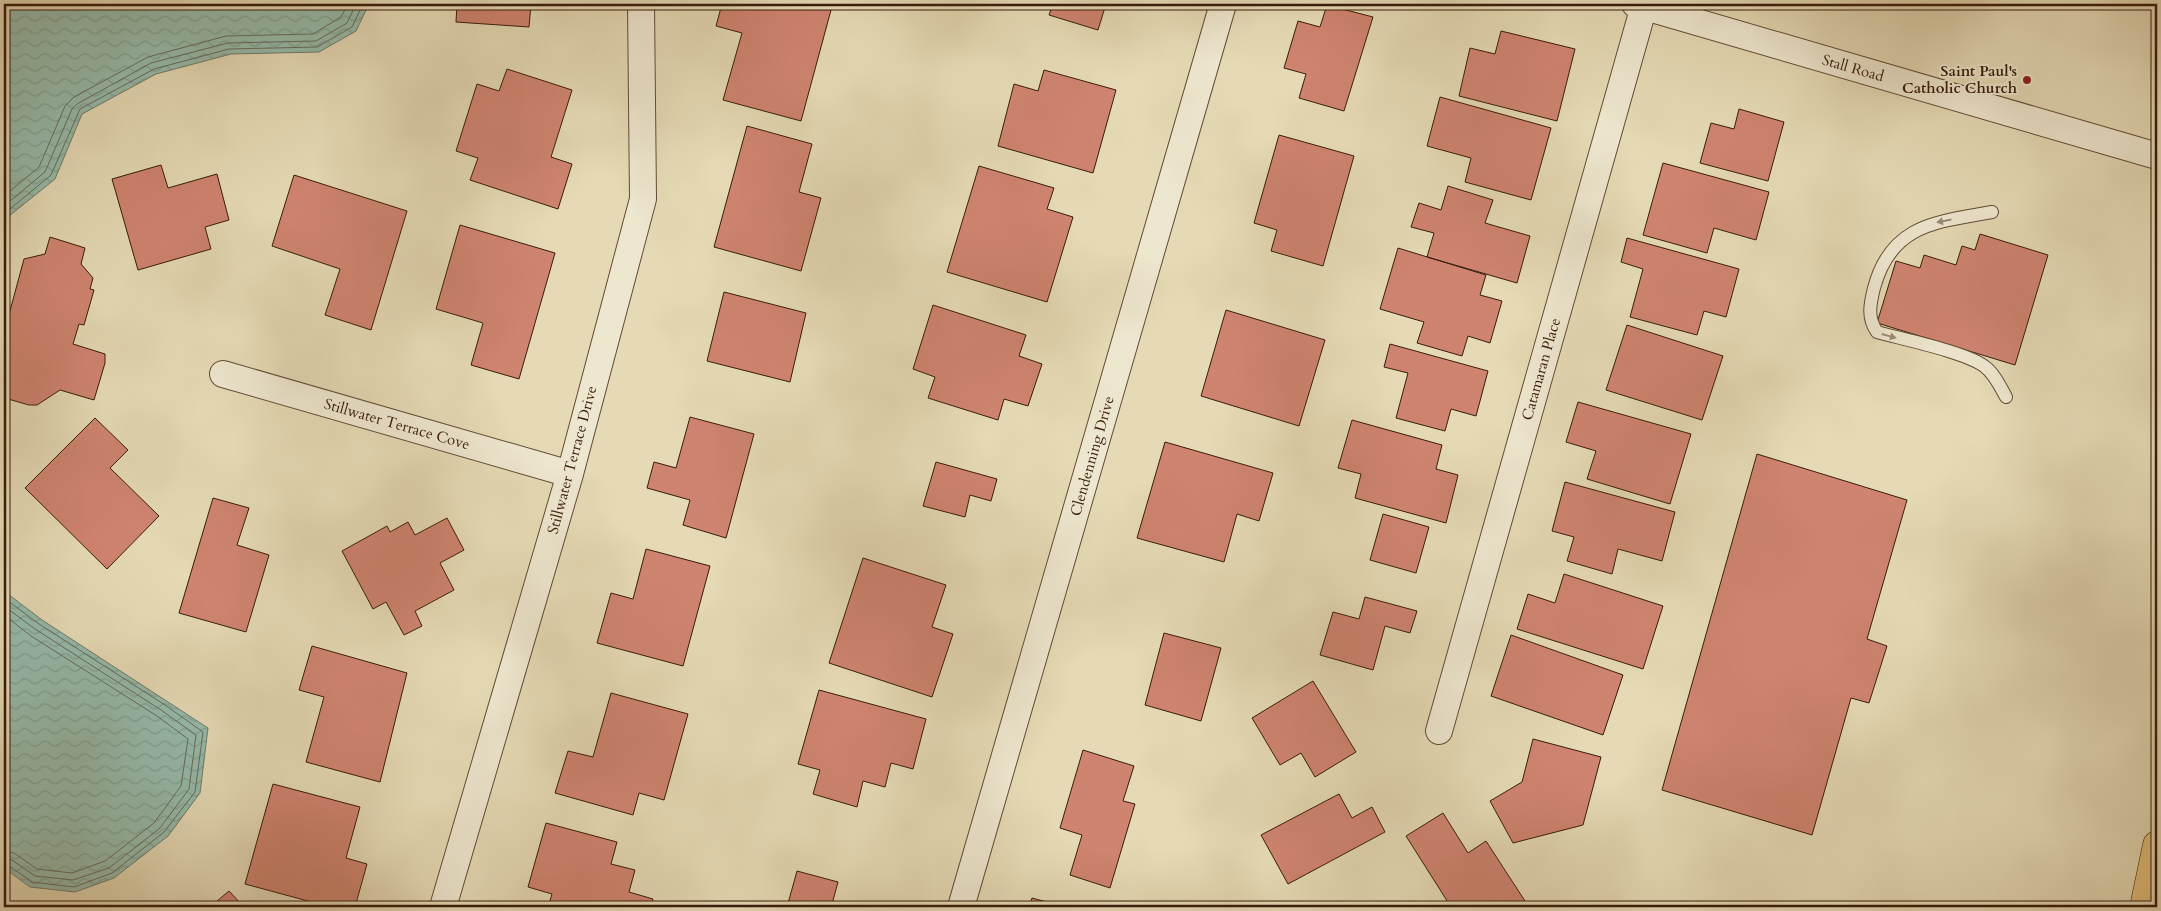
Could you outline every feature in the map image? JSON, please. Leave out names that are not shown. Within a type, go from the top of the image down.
[{"type":"main road","points":[[2144,907],[2157,845]]},
{"type":"street","name":"Stillwater Terrace Drive","points":[[443,907],[570,474],[643,199],[641,4]]},
{"type":"street","name":"Clendenning Drive","points":[[961,907],[1224,4]]},
{"type":"street","name":"Stall Road","points":[[1639,5],[2157,156]]},
{"type":"street","name":"Catamaran Place","points":[[1439,731],[1639,5]]},
{"type":"street","name":"Stillwater Terrace Cove","points":[[224,374],[570,474]]},
{"type":"lane","points":[[1992,212],[1929,224],[1906,236],[1888,257],[1876,281],[1869,307],[1872,324],[1877,332],[1963,356],[1983,365],[1994,377],[2006,397]]},
{"type":"water","points":[[4,4],[369,4],[356,31],[319,52],[231,54],[156,74],[82,114],[55,179],[4,220]]},
{"type":"water","points":[[4,591],[42,620],[208,728],[200,793],[168,836],[114,878],[75,892],[30,887],[4,868]]},
{"type":"building","points":[[457,4],[531,4],[529,27],[456,22]]},
{"type":"building","points":[[722,4],[810,4],[831,10],[801,121],[723,100],[742,33],[716,26]]},
{"type":"building","points":[[1053,4],[1106,4],[1098,30],[1049,15]]},
{"type":"building","points":[[1327,5],[1373,17],[1344,111],[1299,98],[1306,74],[1284,68],[1298,21],[1320,27]]},
{"type":"building","points":[[1501,31],[1575,49],[1557,121],[1459,96],[1470,48],[1495,54]]},
{"type":"building","points":[[507,69],[572,90],[551,157],[572,164],[558,209],[470,180],[478,158],[456,151],[477,84],[499,91]]},
{"type":"building","points":[[1044,70],[1116,90],[1093,173],[998,146],[1014,84],[1038,91]]},
{"type":"building","points":[[1440,97],[1551,128],[1531,200],[1465,182],[1471,158],[1427,146]]},
{"type":"building","points":[[1739,109],[1784,122],[1768,181],[1700,163],[1711,123],[1734,129]]},
{"type":"building","points":[[747,126],[812,144],[799,192],[821,198],[801,271],[714,247]]},
{"type":"building","points":[[1279,135],[1354,156],[1323,266],[1271,251],[1277,230],[1254,223]]},
{"type":"building","points":[[1663,163],[1769,192],[1756,240],[1714,228],[1707,253],[1643,235]]},
{"type":"building","points":[[161,165],[168,188],[217,174],[229,220],[205,227],[211,249],[138,270],[112,179]]},
{"type":"building","points":[[979,166],[1054,188],[1047,209],[1073,217],[1047,302],[947,272]]},
{"type":"building","points":[[294,175],[407,211],[371,330],[325,315],[340,269],[272,246]]},
{"type":"building","points":[[1448,186],[1493,200],[1485,223],[1530,236],[1517,283],[1427,257],[1434,233],[1411,227],[1419,203],[1441,210]]},
{"type":"building","points":[[460,225],[555,253],[519,379],[471,365],[483,323],[436,309]]},
{"type":"building","points":[[1980,234],[2048,255],[2015,365],[1877,323],[1896,261],[1920,268],[1924,255],[1956,265],[1962,246],[1975,250]]},
{"type":"building","points":[[50,237],[85,248],[81,264],[93,278],[90,289],[94,290],[84,325],[79,324],[73,344],[105,354],[105,363],[94,400],[60,390],[37,405],[29,405],[8,399],[4,394],[4,333],[24,259],[45,254]]},
{"type":"building","points":[[1627,238],[1739,269],[1726,317],[1704,311],[1697,335],[1630,317],[1643,269],[1621,262]]},
{"type":"building","points":[[1398,248],[1486,275],[1480,295],[1502,301],[1490,343],[1468,336],[1462,356],[1417,343],[1424,322],[1380,309]]},
{"type":"building","points":[[724,292],[806,313],[790,382],[707,361]]},
{"type":"building","points":[[933,305],[1026,335],[1019,356],[1042,364],[1028,406],[1004,399],[998,420],[928,398],[935,377],[913,369]]},
{"type":"building","points":[[1226,310],[1325,340],[1299,426],[1201,396]]},
{"type":"building","points":[[1627,325],[1723,356],[1702,420],[1606,390]]},
{"type":"building","points":[[1390,344],[1488,371],[1476,416],[1451,409],[1445,431],[1396,418],[1408,373],[1384,367]]},
{"type":"building","points":[[1578,402],[1691,434],[1670,504],[1587,479],[1596,451],[1566,442]]},
{"type":"building","points":[[690,417],[754,434],[726,538],[683,525],[690,500],[647,488],[654,462],[676,468]]},
{"type":"building","points":[[95,418],[128,450],[110,468],[159,516],[107,569],[25,488]]},
{"type":"building","points":[[1352,420],[1442,445],[1436,469],[1458,475],[1446,523],[1355,498],[1361,474],[1338,468]]},
{"type":"building","points":[[1165,442],[1273,473],[1259,521],[1237,514],[1224,562],[1137,538]]},
{"type":"building","points":[[1757,454],[1907,500],[1867,639],[1887,646],[1869,703],[1851,698],[1812,835],[1662,790]]},
{"type":"building","points":[[936,462],[997,479],[991,501],[970,495],[965,517],[923,506]]},
{"type":"building","points":[[1565,482],[1675,512],[1662,561],[1618,549],[1612,574],[1567,561],[1574,537],[1552,531]]},
{"type":"building","points":[[213,498],[249,508],[237,545],[269,555],[246,632],[179,613]]},
{"type":"building","points":[[1383,514],[1429,527],[1416,573],[1370,560]]},
{"type":"building","points":[[447,518],[464,550],[440,563],[454,590],[415,611],[422,626],[404,635],[386,602],[373,609],[342,551],[387,526],[390,532],[408,522],[415,535]]},
{"type":"building","points":[[646,549],[710,566],[683,666],[597,643],[611,593],[633,599]]},
{"type":"building","points":[[863,558],[946,585],[932,627],[953,634],[932,697],[829,663]]},
{"type":"building","points":[[1564,574],[1663,606],[1643,669],[1517,629],[1528,594],[1555,603]]},
{"type":"building","points":[[1365,597],[1417,611],[1410,633],[1385,626],[1373,670],[1320,655],[1333,612],[1359,619]]},
{"type":"building","points":[[1164,633],[1221,648],[1201,721],[1145,705]]},
{"type":"building","points":[[1511,635],[1623,675],[1603,735],[1491,696]]},
{"type":"building","points":[[312,646],[407,673],[380,782],[306,762],[324,697],[299,690]]},
{"type":"building","points":[[1313,681],[1356,752],[1315,777],[1301,753],[1280,765],[1252,718]]},
{"type":"building","points":[[819,690],[926,719],[913,769],[891,763],[885,787],[863,781],[857,807],[813,794],[820,770],[798,764]]},
{"type":"building","points":[[611,693],[688,714],[664,800],[639,793],[633,815],[555,793],[568,751],[593,757]]},
{"type":"building","points":[[1533,739],[1601,757],[1583,825],[1513,843],[1490,801],[1522,782]]},
{"type":"building","points":[[1083,750],[1134,766],[1123,801],[1135,804],[1110,888],[1070,875],[1082,835],[1060,828]]},
{"type":"building","points":[[273,784],[360,807],[346,858],[367,864],[355,907],[330,907],[245,884]]},
{"type":"building","points":[[1339,794],[1352,818],[1372,807],[1385,832],[1288,884],[1261,835]]},
{"type":"building","points":[[1443,813],[1468,853],[1486,841],[1525,901],[1515,907],[1451,907],[1406,836]]},
{"type":"building","points":[[546,823],[617,842],[611,864],[635,870],[629,892],[653,899],[650,907],[548,907],[552,894],[528,887]]},
{"type":"building","points":[[797,871],[838,882],[832,904],[845,907],[787,907]]},
{"type":"building","points":[[229,891],[244,907],[210,907]]},
{"type":"building","points":[[1032,898],[1065,907],[1029,907]]},
{"type":"place","name":"Saint Paul's Catholic Church","points":[[2027,80]]}]
